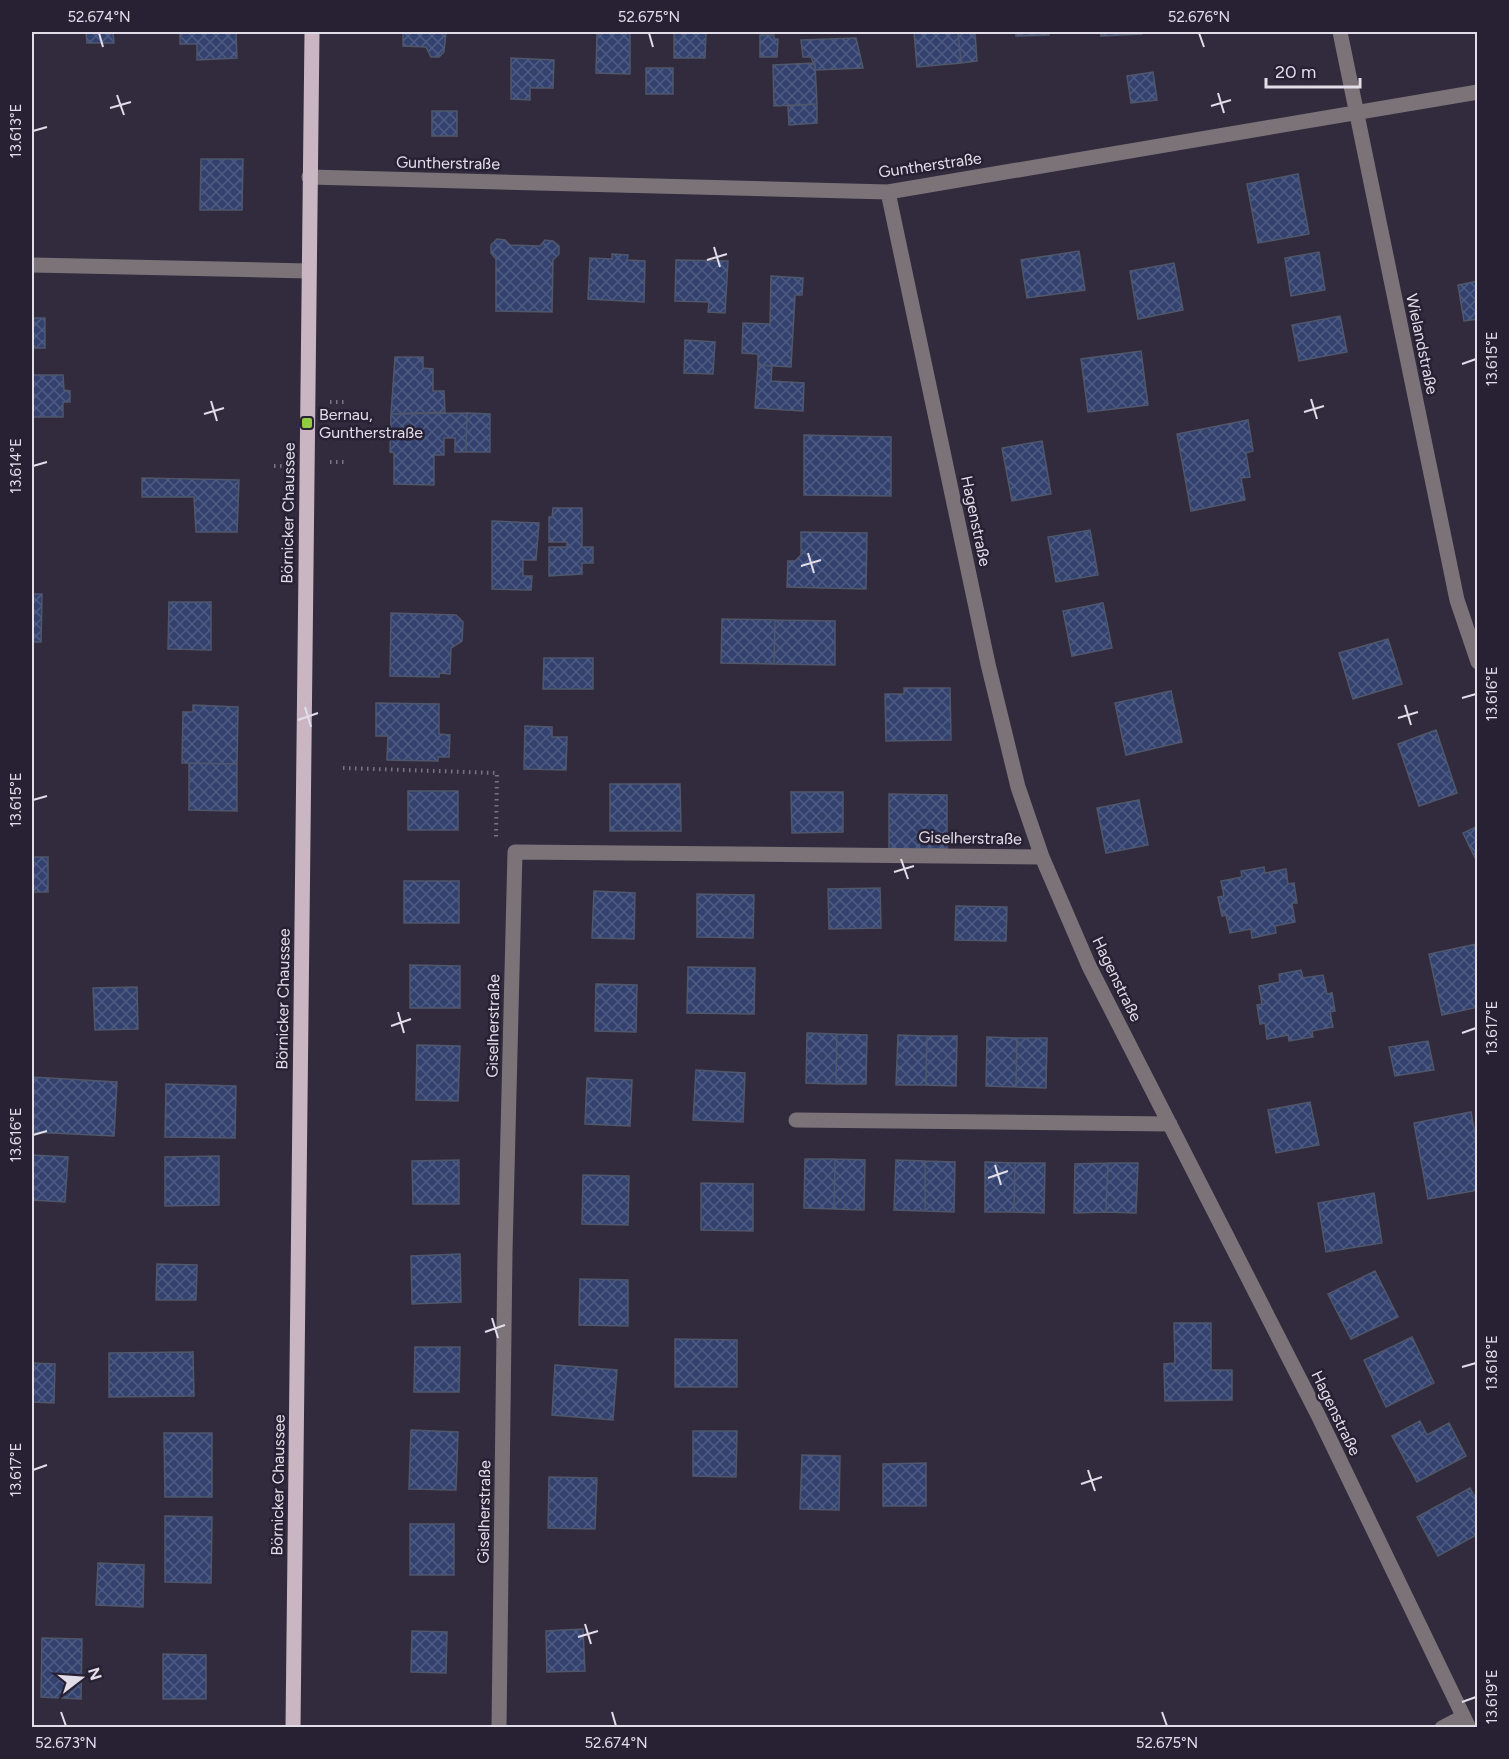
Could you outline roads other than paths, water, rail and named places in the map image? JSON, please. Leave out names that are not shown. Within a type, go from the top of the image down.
[{"type":"main road","name":"Börnicker Chaussee","points":[[293,1728],[312,32]]},
{"type":"street","name":"Wielandstraße","points":[[1340,32],[1457,600],[1478,662]]},
{"type":"street","name":"Guntherstraße","points":[[309,177],[888,192],[1478,92]]},
{"type":"street","name":"Hagenstraße","points":[[888,192],[991,675],[1018,787],[1042,857],[1089,966],[1318,1415],[1466,1722]]},
{"type":"street","points":[[32,264],[309,271]]},
{"type":"street","name":"Giselherstraße","points":[[499,1728],[505,1243],[514,852],[1042,857]]},
{"type":"street","points":[[796,1120],[1170,1124]]},
{"type":"street","points":[[1442,1728],[1466,1722]]},
{"type":"place","name":"Bernau, Guntherstraße","points":[[307,423]]}]
